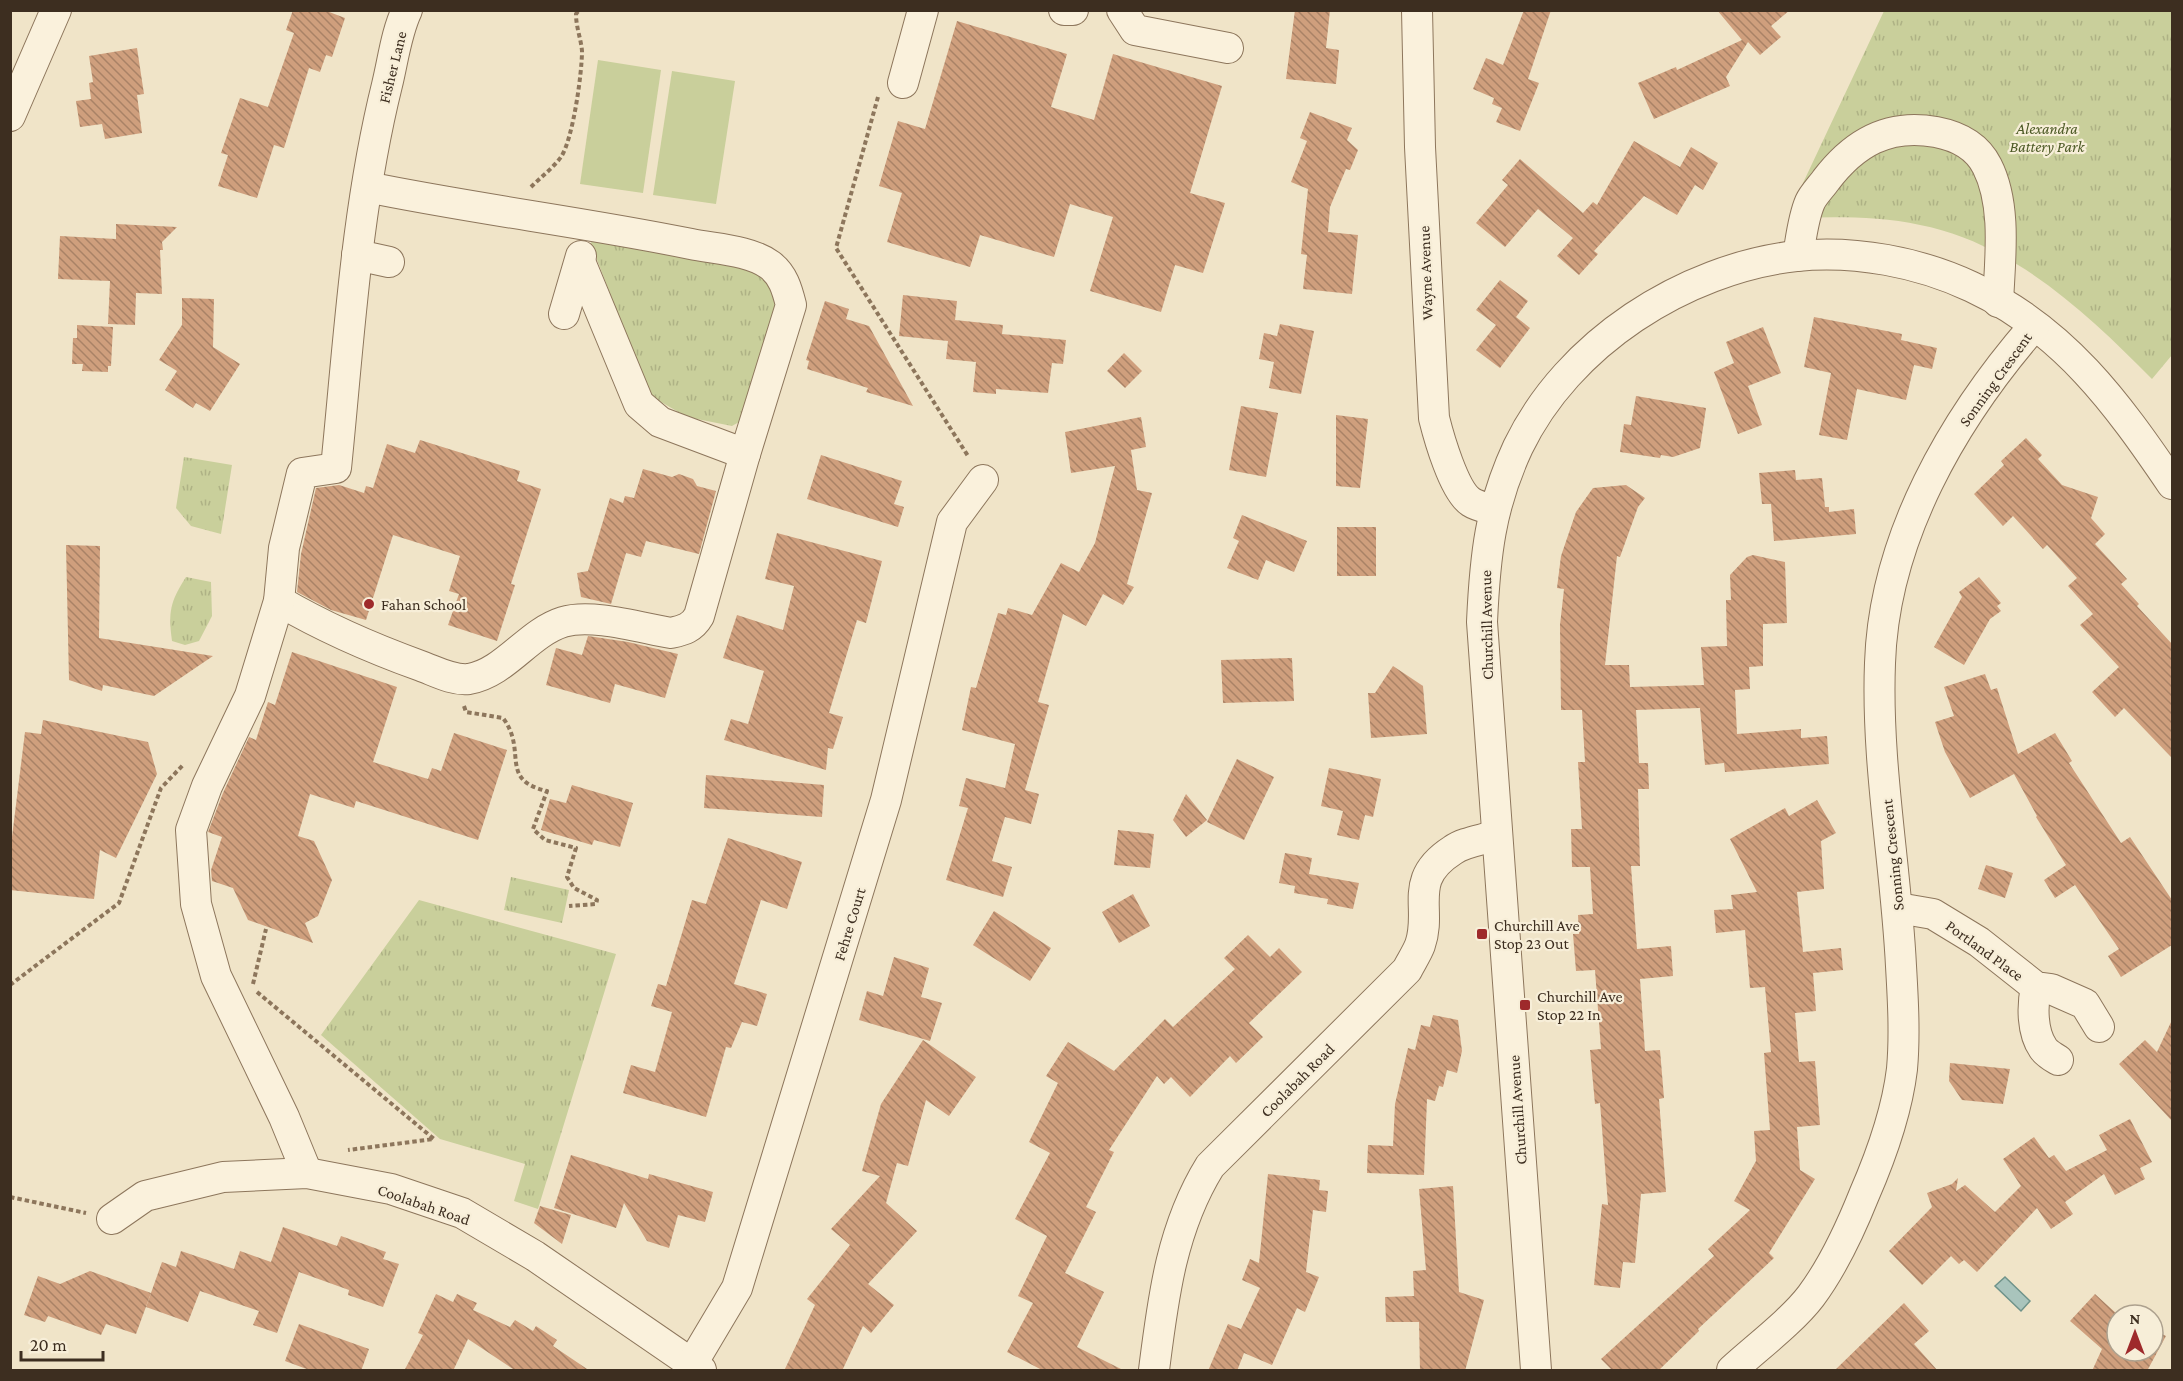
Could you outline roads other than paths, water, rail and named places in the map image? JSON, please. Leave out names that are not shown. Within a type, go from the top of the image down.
[{"type":"street","points":[[10,116],[57,10]]},
{"type":"street","name":"Fisher Lane","points":[[279,601],[284,548],[302,473],[336,468],[357,255],[367,187],[378,124],[407,10]]},
{"type":"street","points":[[891,87],[923,10]]},
{"type":"street","points":[[1064,10],[1073,10]]},
{"type":"street","points":[[1122,10],[1135,30],[1228,48]]},
{"type":"street","name":"Wayne Avenue","points":[[1417,10],[1420,159],[1434,418],[1464,495],[1472,503],[1494,510]]},
{"type":"street","points":[[1798,256],[1810,202],[1837,166],[1854,149],[1870,138],[1887,132],[1904,130],[1937,132],[1968,143],[1978,153],[1990,174],[1999,220],[1998,302]]},
{"type":"street","points":[[307,1173],[284,1117],[216,976],[196,904],[191,830],[207,786],[250,696],[279,601],[322,626],[368,646],[457,679],[476,677],[490,670],[562,622],[587,619],[671,633],[689,628],[699,616],[745,454],[791,305],[779,274],[758,259],[615,228],[576,224],[367,187]]},
{"type":"street","points":[[564,314],[581,264],[582,248],[576,224]]},
{"type":"street","points":[[357,255],[388,262]]},
{"type":"street","name":"Churchill Avenue","points":[[1536,1371],[1482,622],[1485,558],[1494,510],[1508,471],[1534,420],[1574,369],[1598,345],[1650,309],[1691,286],[1727,271],[1798,256],[1841,256],[1913,265],[1974,287],[2034,326],[2068,352],[2098,382],[2120,408],[2172,484]]},
{"type":"street","points":[[581,264],[639,404],[660,422],[745,454]]},
{"type":"street","name":"Sonning Crescent","points":[[1732,1371],[1810,1297],[1844,1245],[1868,1187],[1888,1129],[1902,1071],[1904,1022],[1898,908],[1882,755],[1880,663],[1884,620],[1903,544],[1917,503],[1934,469],[1975,402],[2034,326]]},
{"type":"street","name":"Fehre Court","points":[[697,1366],[737,1288],[886,800],[952,522],[983,480]]},
{"type":"street","name":"Coolabah Road","points":[[1154,1371],[1166,1278],[1193,1193],[1210,1166],[1407,970],[1420,945],[1423,930],[1422,890],[1433,868],[1453,849],[1497,835]]},
{"type":"street","name":"Portland Place","points":[[1898,908],[1933,914],[1979,942],[2036,987],[2051,989],[2085,1004],[2099,1027]]},
{"type":"street","name":"Portland Place","points":[[2036,987],[2035,1026],[2043,1048],[2058,1060]]},
{"type":"street","name":"Coolabah Road","points":[[112,1219],[145,1196],[223,1177],[307,1173],[391,1189],[462,1213],[535,1256],[697,1366]]},
{"type":"water","points":[[2005,1277],[2030,1301],[2021,1311],[1995,1286]]},
{"type":"place","name":"Fahan School","points":[[369,604]]},
{"type":"place","name":"Churchill Ave Stop 23 Out","points":[[1482,934]]},
{"type":"place","name":"Churchill Ave Stop 22 In","points":[[1525,1005]]},
{"type":"park label","name":"Alexandra Battery Park","points":[[2047,137]]}]
